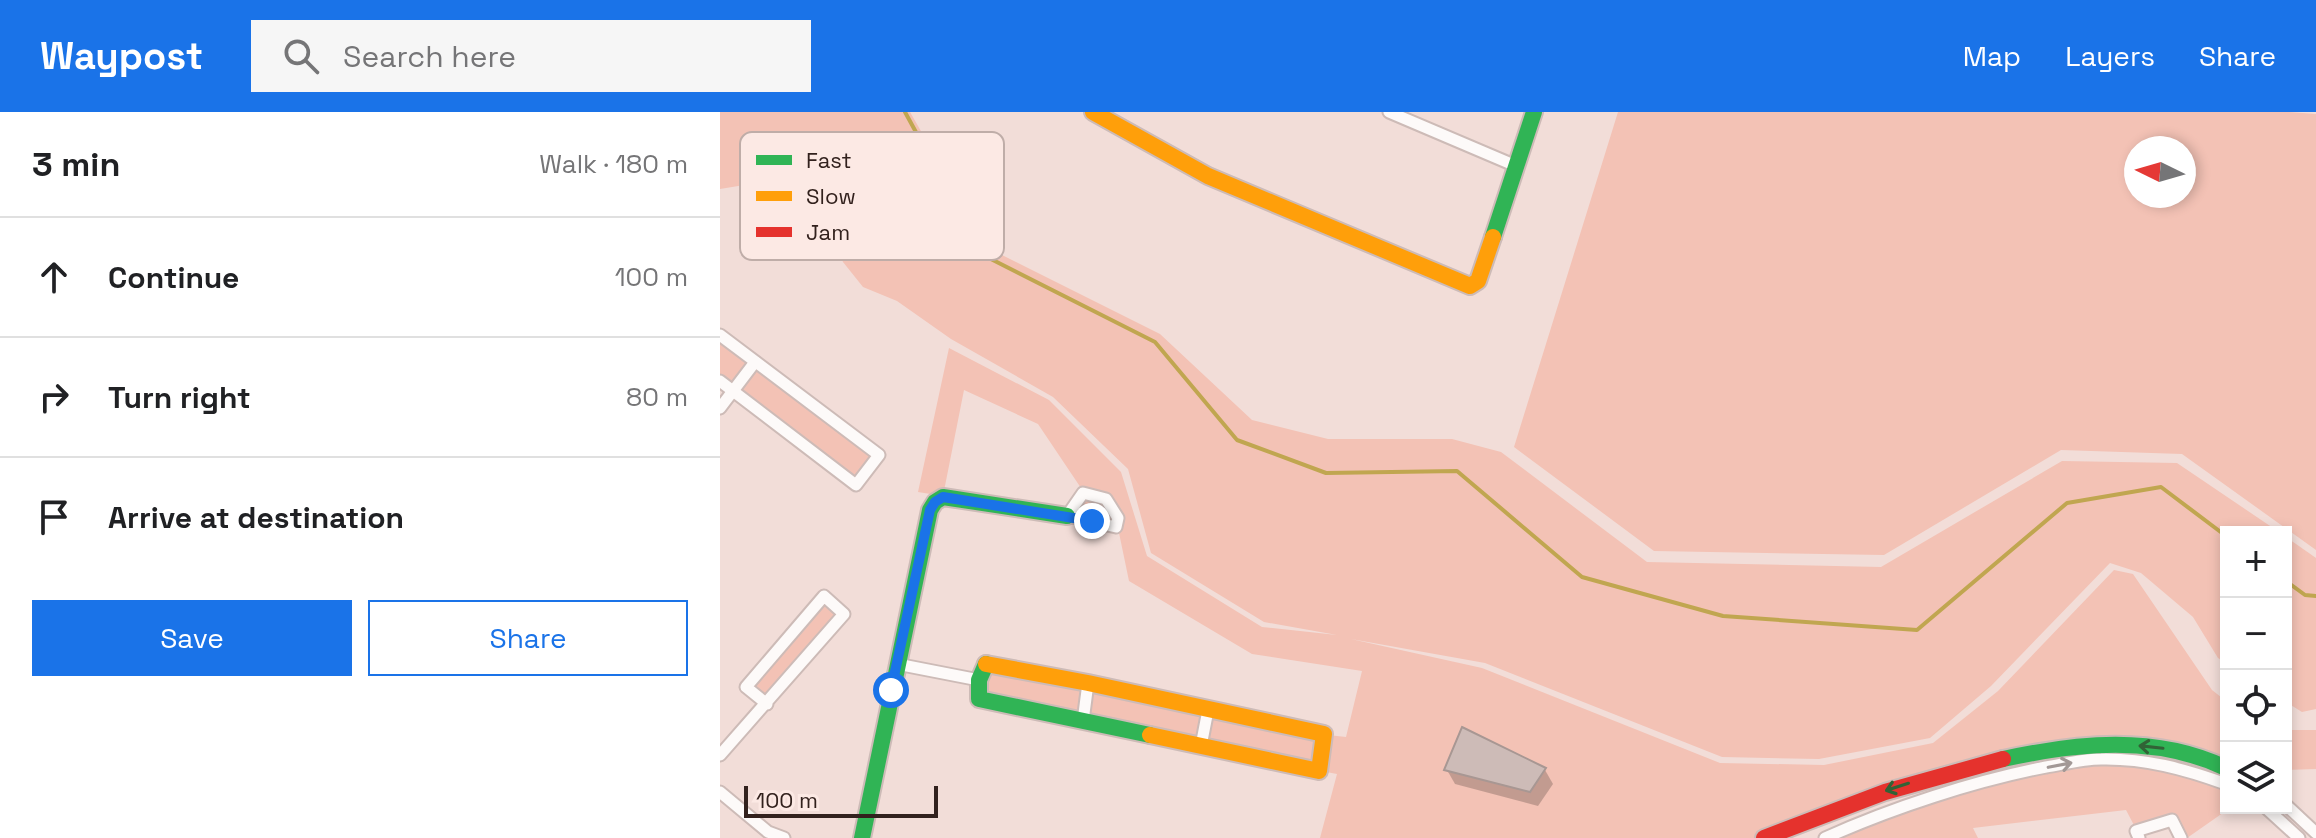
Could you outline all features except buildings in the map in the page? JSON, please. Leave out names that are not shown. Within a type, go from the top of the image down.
[{"type":"street","points":[[1093,112],[1208,176],[1470,286],[1478,281],[1534,112]]},
{"type":"street","points":[[1389,112],[1516,166]]},
{"type":"street","points":[[720,335],[879,455],[856,485],[720,381]]},
{"type":"street","points":[[720,408],[755,362]]},
{"type":"street","points":[[862,838],[930,510],[935,502],[943,497],[1067,516]]},
{"type":"street","points":[[720,755],[767,704],[844,614],[824,596],[746,687],[767,704]]},
{"type":"street","points":[[897,664],[979,680]]},
{"type":"street","points":[[986,664],[1088,683],[1324,734],[1319,771],[979,699],[979,680],[986,664]]},
{"type":"street","points":[[1083,721],[1088,683]]},
{"type":"street","points":[[1201,746],[1208,710]]},
{"type":"street","points":[[1825,838],[2063,747],[2101,744],[2175,749],[2220,766]]},
{"type":"street","points":[[1764,838],[1848,803],[1912,782],[2006,767],[2121,759],[2190,771],[2220,782]]},
{"type":"street","points":[[720,792],[769,835],[784,838]]},
{"type":"street","points":[[2292,811],[2316,833]]},
{"type":"street","points":[[2273,814],[2299,838]]},
{"type":"street","points":[[2139,838],[2136,831],[2172,820],[2181,838]]},
{"type":"shaded area","points":[[720,112],[910,112],[921,132],[740,132],[740,186],[720,189]]},
{"type":"shaded area","points":[[1618,112],[2316,114],[2316,550],[2292,533],[2292,526],[2282,526],[2182,454],[2061,450],[1884,555],[1654,551],[1514,447]]},
{"type":"shaded area","points":[[1004,256],[1160,334],[1252,420],[1328,439],[1452,439],[1501,452],[1647,562],[1881,567],[2062,461],[2177,463],[2270,526],[2220,526],[2220,659],[2193,617],[2141,573],[2110,563],[1991,686],[1930,738],[1819,759],[1722,757],[1485,663],[1351,639],[1482,668],[1720,763],[1824,765],[1933,743],[1998,691],[2114,570],[2133,574],[2212,690],[2220,696],[2220,762],[2213,759],[2063,744],[1760,838],[1320,838],[1337,774],[1321,771],[1328,735],[1346,737],[1362,671],[1252,654],[1129,581],[1108,498],[1083,491],[1038,424],[964,390],[943,496],[918,492],[949,348],[1049,400],[1121,472],[1147,556],[1262,627],[1337,635],[1264,622],[1151,553],[1128,469],[1053,397],[951,339],[897,301],[863,287],[842,260],[1004,260]]},
{"type":"shaded area","points":[[720,343],[747,364],[732,383],[720,374]]},
{"type":"shaded area","points":[[755,369],[871,457],[855,478],[739,390]]},
{"type":"shaded area","points":[[1084,496],[1104,501],[1114,518],[1114,525],[1071,515]]},
{"type":"shaded area","points":[[2292,541],[2316,558],[2316,709],[2302,712],[2292,706]]},
{"type":"shaded area","points":[[825,601],[840,614],[767,699],[751,687]]},
{"type":"shaded area","points":[[990,670],[1083,686],[1080,717],[985,696]]},
{"type":"shaded area","points":[[1092,689],[1203,713],[1199,742],[1089,718]]},
{"type":"shaded area","points":[[1212,715],[1321,737],[1316,767],[1206,744]]},
{"type":"shaded area","points":[[2292,730],[2316,730],[2316,769],[2292,770]]},
{"type":"shaded area","points":[[2097,763],[2147,767],[2179,774],[2220,787],[2221,814],[2187,838],[2182,838],[2172,818],[2136,829],[2126,810],[1973,828],[1978,838],[1834,838],[1996,784]]},
{"type":"waterway","points":[[905,112],[916,132]]},
{"type":"waterway","points":[[993,260],[1155,342],[1237,440],[1326,473],[1457,471],[1582,577],[1723,616],[1917,630],[2067,503],[2161,487],[2220,531]]},
{"type":"waterway","points":[[2292,585],[2305,595],[2316,596]]},
{"type":"traffic: fast","points":[[1493,237],[1534,112]]},
{"type":"traffic: fast","points":[[862,838],[930,510],[935,502],[943,497],[1067,516]]},
{"type":"traffic: fast","points":[[986,664],[979,680],[979,699],[1150,735]]},
{"type":"traffic: fast","points":[[2003,759],[2059,749],[2116,745],[2172,750],[2220,766]]},
{"type":"traffic: slow","points":[[1093,112],[1208,176],[1470,286],[1478,281],[1493,237]]},
{"type":"traffic: slow","points":[[986,664],[1324,734],[1319,771],[1150,735]]},
{"type":"traffic: jam","points":[[1764,838],[1885,792],[2003,759]]},
{"type":"route","points":[[891,690],[930,510],[935,502],[943,497],[1092,521]]}]
